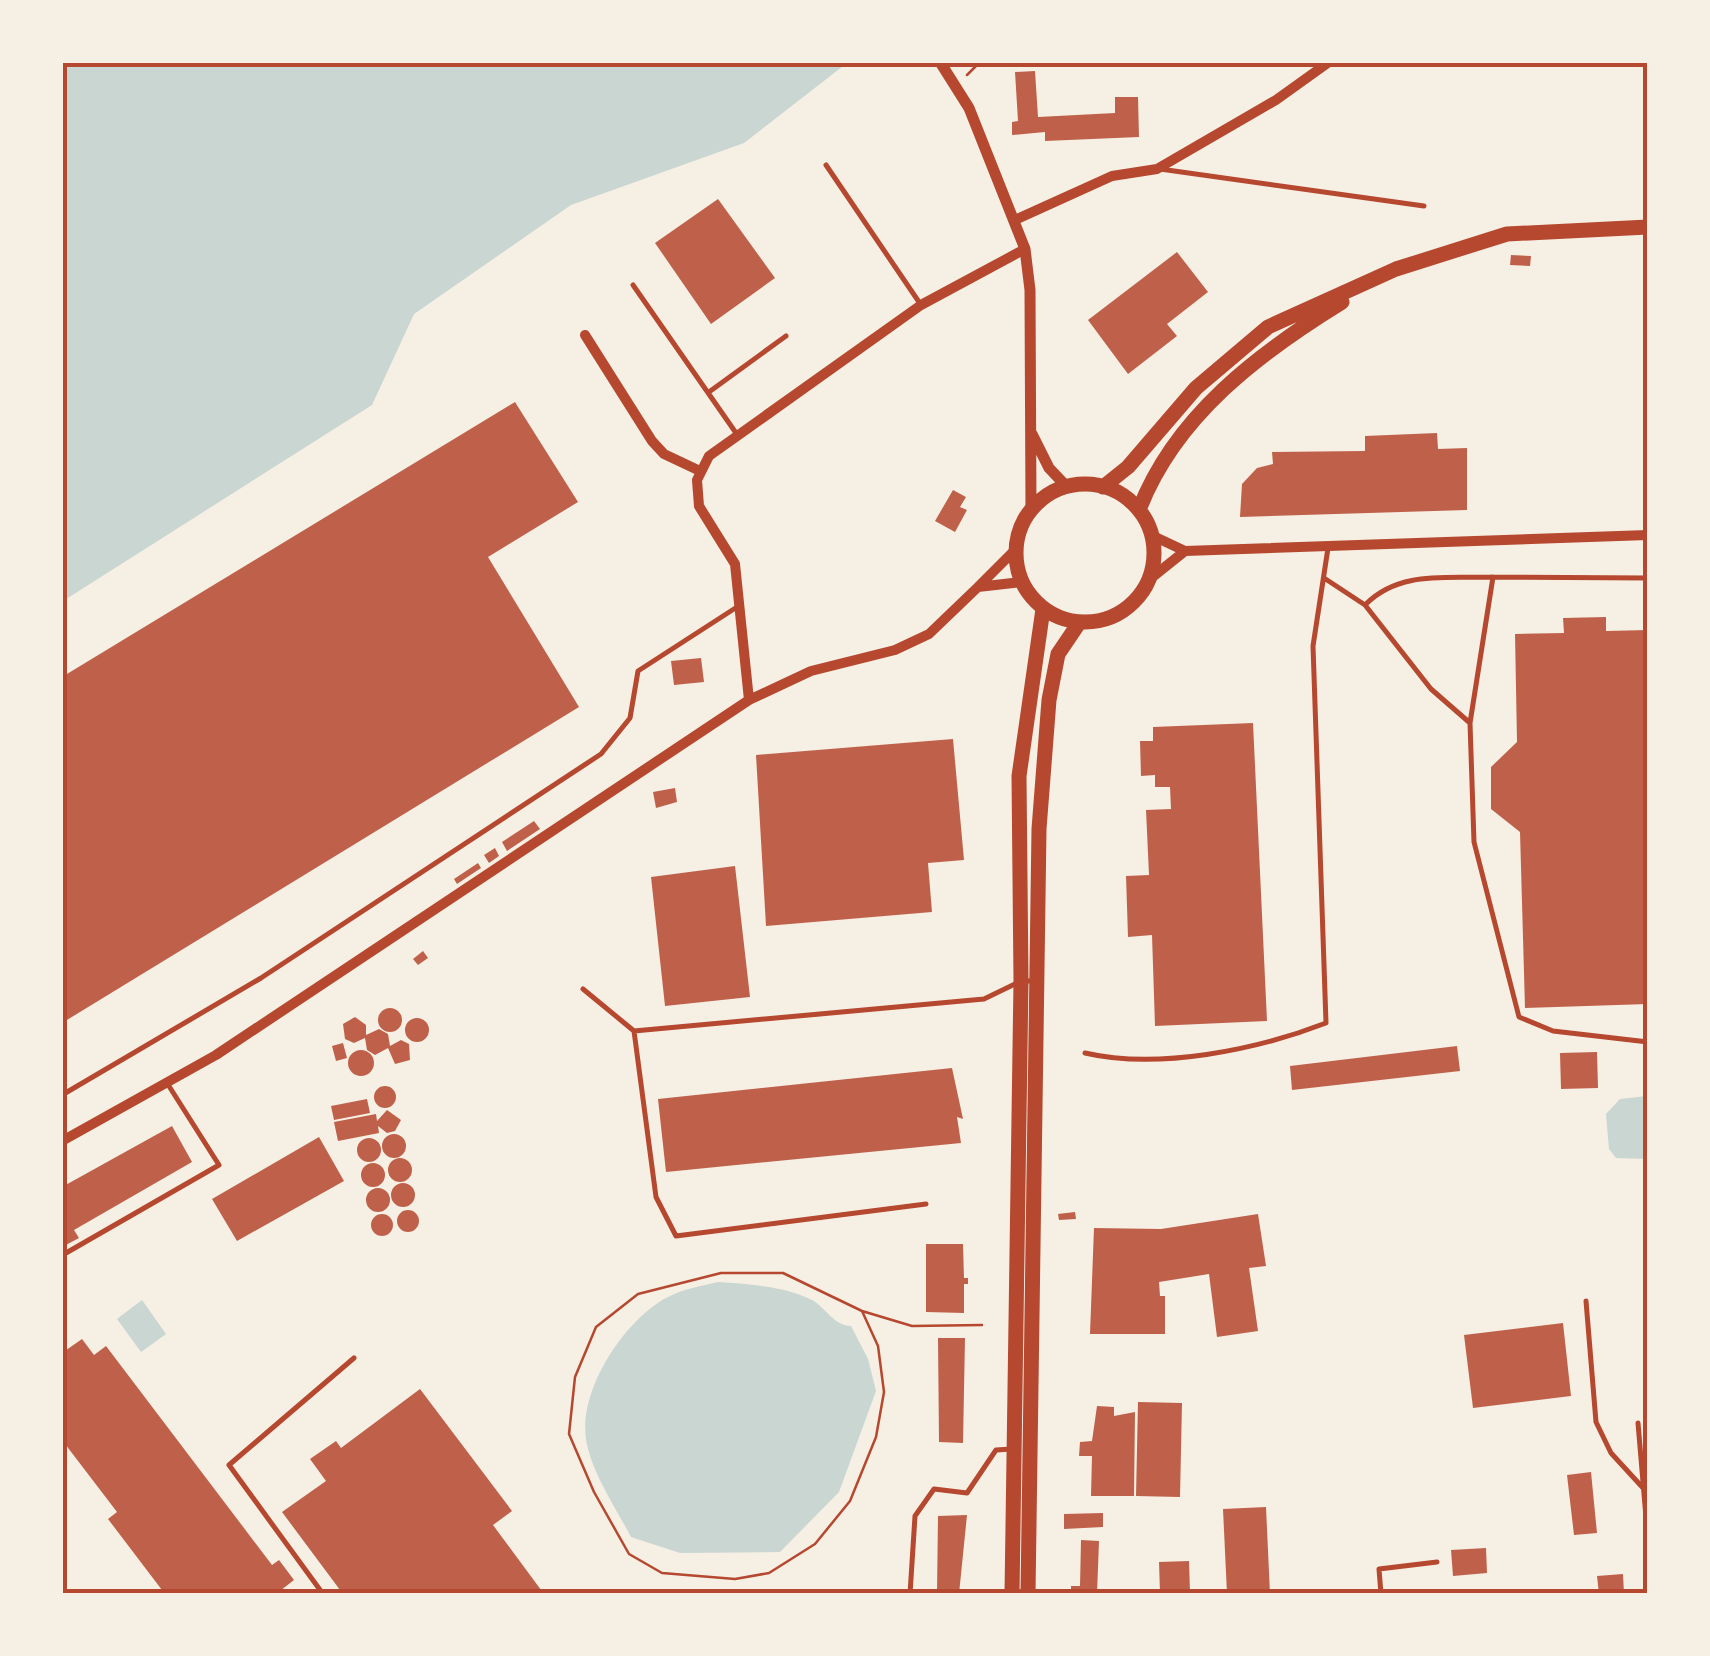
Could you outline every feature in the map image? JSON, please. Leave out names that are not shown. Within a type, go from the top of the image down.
[{"type":"main road","points":[[1104,487],[1128,466],[1196,388],[1268,327],[1396,268],[1506,234],[1648,227]]},
{"type":"main road","points":[[1138,510],[1166,454],[1236,374],[1281,340],[1396,268]]},
{"type":"main road","points":[[1067,486],[1104,487],[1138,510],[1151,536],[1150,578],[1136,600],[1116,616],[1079,622],[1043,609],[1022,582],[1016,549],[1031,510],[1043,498],[1067,486]]},
{"type":"main road","points":[[1030,981],[1019,776],[1043,609]]},
{"type":"main road","points":[[1012,1594],[1022,1449],[1030,981],[1039,828],[1046,730],[1058,654],[1079,622]]},
{"type":"main road","points":[[1022,1449],[1028,1594]]},
{"type":"street","points":[[940,62],[956,83],[1024,249],[1030,290],[1031,510]]},
{"type":"street","points":[[1015,220],[1112,176],[1158,169],[1276,100],[1328,62]]},
{"type":"street","points":[[749,700],[731,552],[700,506],[700,471],[709,456],[736,433],[921,305],[1024,249]]},
{"type":"street","points":[[584,335],[652,440],[664,454],[700,471]]},
{"type":"street","points":[[1028,426],[1049,468],[1067,486]]},
{"type":"street","points":[[1151,536],[1185,551],[1648,536]]},
{"type":"street","points":[[62,1142],[167,1083],[396,940],[749,700],[811,671],[894,650],[930,634],[1016,549]]},
{"type":"street","points":[[1150,578],[1185,551]]},
{"type":"street","points":[[978,587],[1022,582]]},
{"type":"lane","points":[[826,166],[921,305]]},
{"type":"lane","points":[[1158,169],[1424,206]]},
{"type":"lane","points":[[633,285],[736,433]]},
{"type":"lane","points":[[709,392],[786,336]]},
{"type":"lane","points":[[1085,1052],[1124,1062],[1273,1044],[1326,1023],[1313,646],[1329,545]]},
{"type":"lane","points":[[1324,578],[1366,605],[1431,689],[1470,723]]},
{"type":"lane","points":[[1493,578],[1470,723],[1474,842],[1518,1018],[1554,1031],[1648,1042]]},
{"type":"lane","points":[[1366,605],[1384,586],[1408,580],[1648,578]]},
{"type":"lane","points":[[62,1095],[260,978],[601,754],[630,718],[638,671],[737,607]]},
{"type":"lane","points":[[634,1031],[984,999],[1030,981]]},
{"type":"lane","points":[[583,989],[634,1031],[656,1197],[676,1236],[926,1204]]},
{"type":"lane","points":[[66,1253],[220,1165],[167,1083]]},
{"type":"lane","points":[[1586,1300],[1596,1422],[1612,1454],[1644,1490]]},
{"type":"lane","points":[[323,1594],[229,1465],[354,1358]]},
{"type":"lane","points":[[1638,1423],[1648,1541]]},
{"type":"lane","points":[[910,1594],[914,1516],[934,1489],[967,1492],[996,1450],[1022,1449]]},
{"type":"lane","points":[[1381,1594],[1379,1569],[1437,1562]]},
{"type":"path","points":[[956,83],[980,62]]},
{"type":"path","points":[[862,1311],[878,1346],[884,1392],[876,1437],[850,1501],[815,1544],[769,1573],[735,1578],[662,1574],[629,1554],[594,1492],[569,1434],[575,1378],[596,1327],[638,1294],[721,1273],[783,1273],[862,1311],[912,1326],[982,1325]]},
{"type":"shaded area","points":[[63,62],[847,63],[744,143],[571,205],[414,314],[372,405],[63,601]]},
{"type":"shaded area","points":[[1647,1096],[1647,1159],[1616,1158],[1609,1149],[1606,1114],[1620,1099]]},
{"type":"shaded area","points":[[718,1282],[766,1286],[801,1295],[817,1303],[839,1323],[851,1326],[868,1359],[876,1391],[839,1492],[780,1552],[680,1553],[631,1537],[598,1477],[586,1439],[586,1420],[597,1378],[620,1340],[666,1298]]},
{"type":"shaded area","points":[[142,1300],[166,1334],[141,1352],[117,1319]]},
{"type":"building","points":[[1035,71],[1038,117],[1115,113],[1115,97],[1138,97],[1139,137],[1045,141],[1045,132],[1012,135],[1012,122],[1018,121],[1015,72]]},
{"type":"building","points":[[718,199],[775,278],[711,324],[655,243]]},
{"type":"building","points":[[1177,252],[1208,292],[1167,324],[1177,336],[1128,374],[1088,320]]},
{"type":"building","points":[[1511,255],[1531,256],[1530,266],[1510,265]]},
{"type":"building","points":[[515,402],[578,502],[488,557],[579,707],[62,1023],[62,677]]},
{"type":"building","points":[[1437,433],[1438,449],[1467,448],[1467,510],[1240,517],[1242,484],[1257,468],[1273,464],[1272,452],[1365,451],[1365,436]]},
{"type":"building","points":[[953,490],[966,497],[960,507],[967,510],[955,532],[935,521]]},
{"type":"building","points":[[1606,617],[1606,631],[1648,630],[1648,1004],[1525,1008],[1520,832],[1491,809],[1491,767],[1517,742],[1515,634],[1564,633],[1563,618]]},
{"type":"building","points":[[701,658],[704,682],[674,685],[671,661]]},
{"type":"building","points":[[1253,723],[1267,1021],[1155,1026],[1152,935],[1128,937],[1126,876],[1149,875],[1146,810],[1171,809],[1170,787],[1155,787],[1155,775],[1141,776],[1140,741],[1153,741],[1153,727]]},
{"type":"building","points":[[953,739],[964,860],[928,863],[932,912],[766,926],[756,755]]},
{"type":"building","points":[[675,788],[677,802],[656,808],[653,792]]},
{"type":"building","points":[[534,821],[540,829],[507,851],[502,842]]},
{"type":"building","points":[[495,848],[499,856],[489,863],[484,855]]},
{"type":"building","points":[[478,863],[481,868],[457,884],[454,879]]},
{"type":"building","points":[[735,866],[750,997],[665,1006],[651,877]]},
{"type":"building","points":[[423,951],[428,958],[418,965],[413,959]]},
{"type":"building","points":[[390,1008],[399,1011],[399,1029],[390,1032],[381,1029],[378,1020],[381,1011]]},
{"type":"building","points":[[355,1017],[366,1025],[366,1035],[379,1029],[388,1034],[390,1046],[401,1040],[409,1044],[410,1060],[395,1064],[388,1048],[375,1055],[367,1050],[365,1038],[354,1043],[345,1039],[343,1024]]},
{"type":"building","points":[[417,1018],[426,1021],[426,1039],[417,1042],[408,1039],[405,1030],[408,1021]]},
{"type":"building","points":[[343,1043],[347,1058],[336,1061],[332,1046]]},
{"type":"building","points":[[1457,1046],[1460,1071],[1292,1090],[1290,1066]]},
{"type":"building","points":[[361,1050],[370,1054],[374,1063],[370,1072],[361,1076],[352,1072],[348,1063],[352,1054]]},
{"type":"building","points":[[1597,1052],[1598,1088],[1561,1089],[1560,1053]]},
{"type":"building","points":[[952,1068],[963,1119],[957,1117],[961,1143],[666,1172],[658,1099]]},
{"type":"building","points":[[385,1086],[393,1089],[393,1105],[385,1108],[377,1105],[374,1097],[377,1089]]},
{"type":"building","points":[[367,1099],[370,1113],[334,1120],[331,1106]]},
{"type":"building","points":[[387,1110],[401,1120],[395,1131],[387,1133],[378,1126],[379,1133],[338,1141],[334,1122],[376,1114],[377,1121]]},
{"type":"building","points":[[172,1126],[192,1162],[74,1230],[79,1238],[62,1247],[62,1187]]},
{"type":"building","points":[[394,1134],[406,1146],[394,1158],[382,1146]]},
{"type":"building","points":[[319,1137],[344,1181],[237,1241],[212,1199]]},
{"type":"building","points":[[369,1138],[381,1150],[369,1162],[357,1150]]},
{"type":"building","points":[[400,1158],[412,1170],[400,1182],[388,1170]]},
{"type":"building","points":[[373,1163],[385,1175],[373,1187],[361,1175]]},
{"type":"building","points":[[403,1183],[415,1195],[403,1207],[391,1195]]},
{"type":"building","points":[[378,1188],[390,1200],[378,1212],[366,1200]]},
{"type":"building","points":[[404,1210],[412,1210],[419,1221],[412,1232],[404,1232],[397,1225],[397,1217]]},
{"type":"building","points":[[1075,1212],[1076,1219],[1059,1220],[1058,1214]]},
{"type":"building","points":[[382,1214],[390,1217],[390,1233],[382,1236],[374,1233],[371,1225],[374,1217]]},
{"type":"building","points":[[1258,1214],[1266,1266],[1249,1268],[1258,1331],[1217,1337],[1209,1274],[1159,1282],[1160,1296],[1165,1296],[1165,1334],[1090,1334],[1094,1228],[1161,1229]]},
{"type":"building","points":[[926,1244],[963,1244],[964,1278],[968,1278],[968,1284],[964,1284],[964,1313],[926,1312]]},
{"type":"building","points":[[1563,1323],[1571,1396],[1473,1408],[1464,1335]]},
{"type":"building","points":[[938,1338],[965,1338],[963,1443],[939,1442]]},
{"type":"building","points":[[82,1339],[94,1355],[106,1346],[272,1565],[279,1560],[294,1580],[276,1594],[165,1594],[108,1519],[117,1512],[62,1440],[62,1353]]},
{"type":"building","points":[[420,1389],[512,1511],[493,1525],[544,1594],[343,1594],[282,1512],[326,1481],[310,1459],[336,1441],[341,1448]]},
{"type":"building","points":[[1138,1402],[1182,1403],[1180,1497],[1136,1496]]},
{"type":"building","points":[[1097,1406],[1114,1407],[1114,1416],[1135,1412],[1134,1496],[1091,1496],[1092,1456],[1079,1456],[1080,1442],[1092,1441]]},
{"type":"building","points":[[1591,1472],[1597,1533],[1574,1535],[1567,1475]]},
{"type":"building","points":[[1266,1507],[1270,1594],[1227,1594],[1223,1509]]},
{"type":"building","points":[[1103,1513],[1103,1527],[1064,1529],[1064,1514]]},
{"type":"building","points":[[967,1515],[959,1594],[937,1594],[938,1516]]},
{"type":"building","points":[[1081,1540],[1099,1541],[1097,1594],[1071,1594],[1071,1586],[1080,1586]]},
{"type":"building","points":[[1486,1548],[1487,1573],[1453,1576],[1451,1550]]},
{"type":"building","points":[[1189,1561],[1190,1592],[1160,1593],[1159,1562]]},
{"type":"building","points":[[1623,1574],[1624,1594],[1599,1594],[1597,1576]]}]
